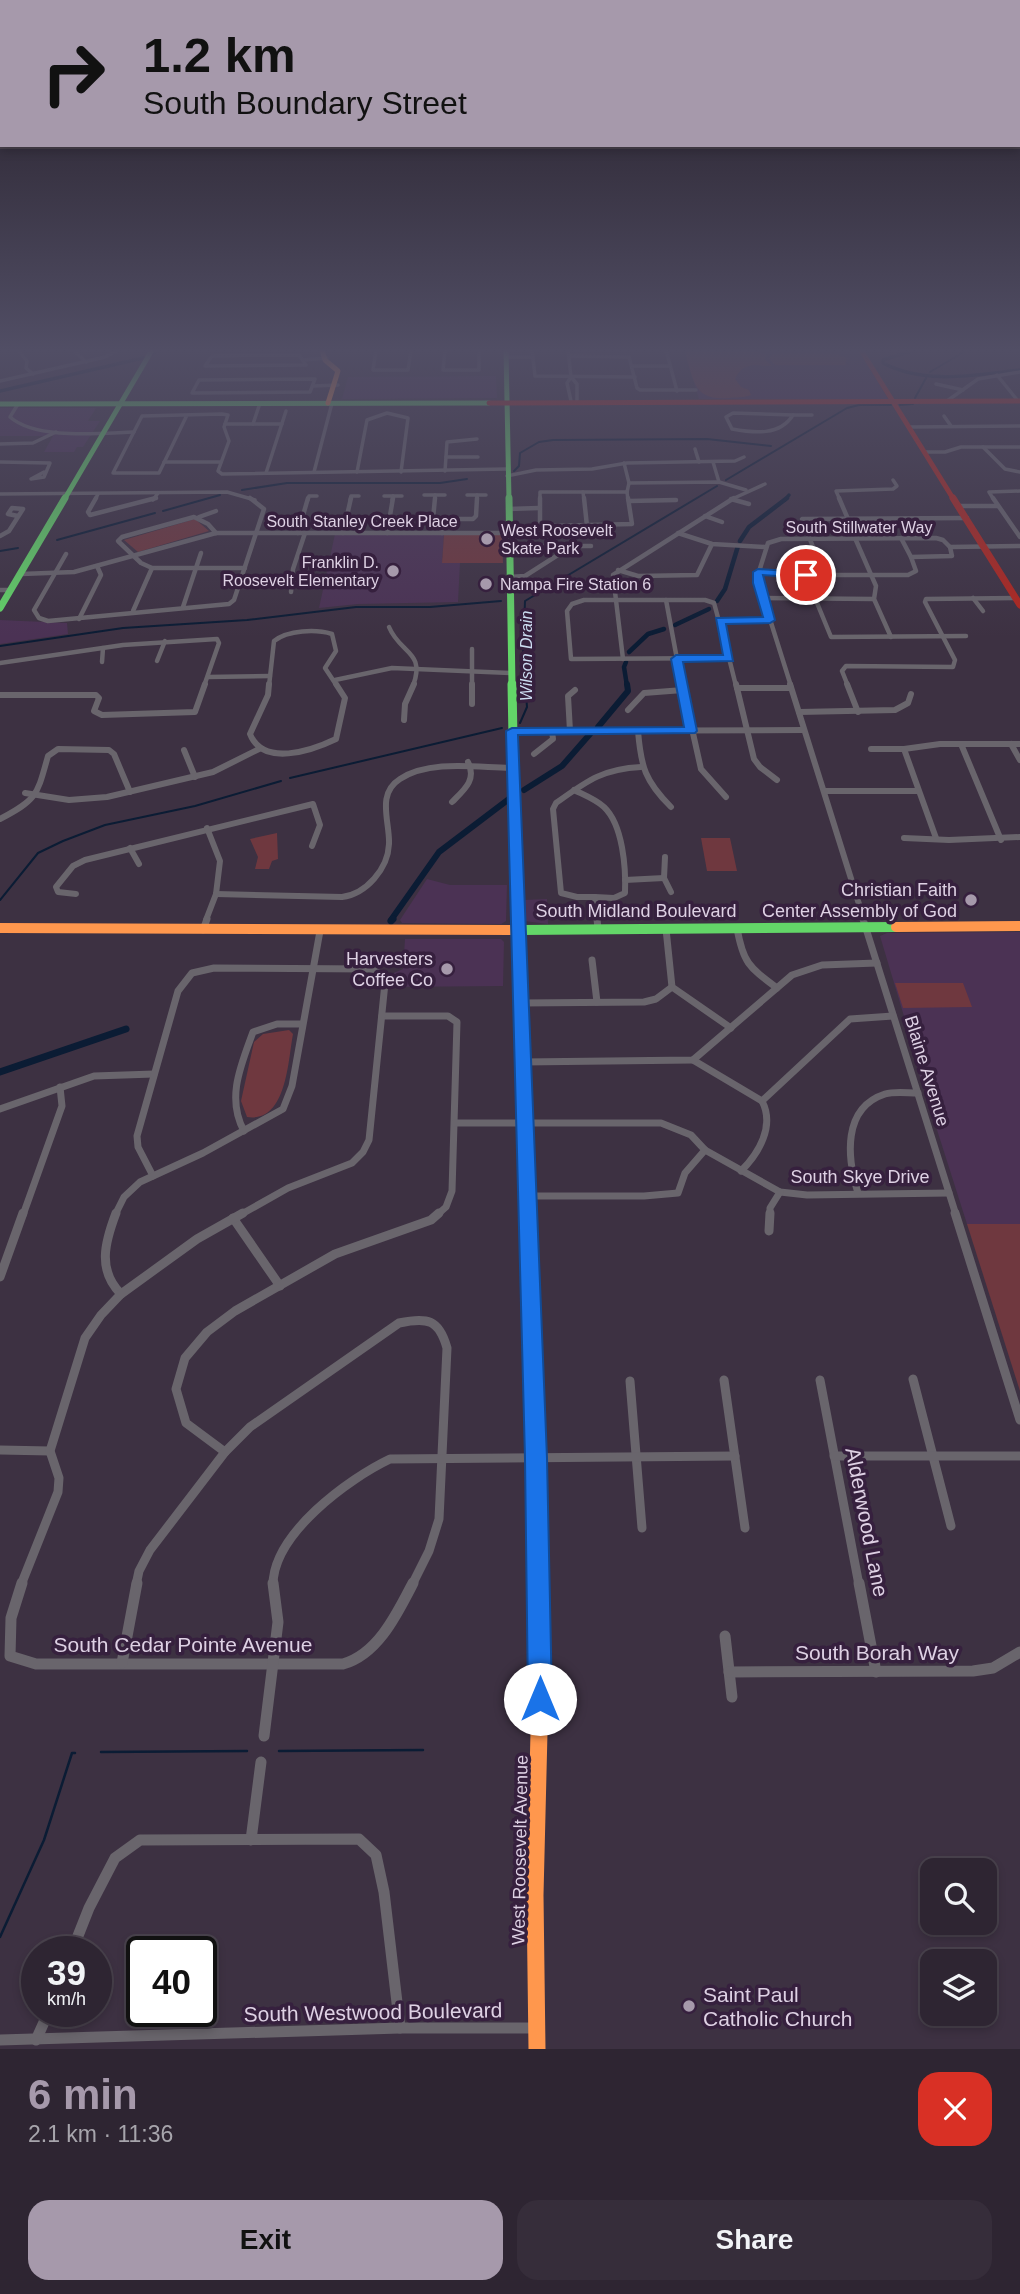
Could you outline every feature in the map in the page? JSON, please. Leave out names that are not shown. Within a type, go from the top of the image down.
[{"type":"main road","points":[[3,597],[21,574],[96,446]]},
{"type":"main road","name":"West Roosevelt Avenue","points":[[507,446],[517,929],[536,1458],[540,1677],[536,1895],[537,2049]]},
{"type":"main road","points":[[922,446],[1018,601]]},
{"type":"main road","name":"South Midland Boulevard","points":[[0,928],[320,931],[1020,926]]},
{"type":"street","points":[[127,446],[113,472],[159,472],[172,446]]},
{"type":"street","points":[[228,446],[218,473],[507,472],[592,469],[624,463],[735,461],[744,457]]},
{"type":"street","points":[[266,473],[275,446]]},
{"type":"street","points":[[314,472],[321,446]]},
{"type":"street","points":[[357,472],[362,446]]},
{"type":"street","points":[[401,472],[405,446]]},
{"type":"street","points":[[445,471],[447,446]]},
{"type":"street","points":[[982,447],[1005,469],[1020,472]]},
{"type":"street","points":[[926,452],[1020,447]]},
{"type":"street","points":[[695,449],[699,462]]},
{"type":"street","points":[[446,457],[478,457]]},
{"type":"street","points":[[713,461],[719,482]]},
{"type":"street","points":[[0,462],[50,463],[44,472]]},
{"type":"street","points":[[164,462],[221,462]]},
{"type":"street","points":[[624,463],[633,522],[630,525],[543,526],[540,523],[540,492],[627,492]]},
{"type":"street","points":[[848,519],[837,490],[896,488],[893,480]]},
{"type":"street","points":[[629,483],[719,482],[746,491]]},
{"type":"street","points":[[623,659],[612,578],[618,570],[731,499],[765,484]]},
{"type":"street","points":[[1020,491],[989,492],[1018,530],[1020,537]]},
{"type":"street","points":[[0,494],[227,492],[261,501],[264,509],[234,600],[229,604],[48,621],[35,614],[34,610],[66,554]]},
{"type":"street","points":[[583,492],[587,526]]},
{"type":"street","points":[[97,494],[88,512],[90,515],[148,502],[156,498],[158,493]]},
{"type":"street","points":[[300,495],[317,495]]},
{"type":"street","points":[[298,533],[309,495]]},
{"type":"street","points":[[424,495],[445,495]]},
{"type":"street","points":[[435,495],[435,519],[442,533]]},
{"type":"street","points":[[467,495],[486,495]]},
{"type":"street","points":[[435,519],[473,519],[476,516],[477,495]]},
{"type":"street","points":[[343,496],[359,496]]},
{"type":"street","points":[[343,533],[351,496]]},
{"type":"street","points":[[384,496],[402,496]]},
{"type":"street","points":[[387,533],[393,496]]},
{"type":"street","points":[[731,499],[748,504]]},
{"type":"street","points":[[629,501],[676,500]]},
{"type":"street","points":[[959,505],[997,505]]},
{"type":"street","points":[[508,509],[539,508]]},
{"type":"street","points":[[216,511],[119,539],[134,556],[152,568],[245,568]]},
{"type":"street","points":[[0,536],[9,531],[18,516]]},
{"type":"street","points":[[705,516],[722,522]]},
{"type":"street","points":[[199,517],[216,533]]},
{"type":"street","points":[[824,575],[802,519],[967,519]]},
{"type":"street","name":"South Stanley Creek Place","points":[[21,574],[54,574],[97,566],[216,533],[508,533]]},
{"type":"street","points":[[291,592],[292,569],[305,533]]},
{"type":"street","points":[[678,533],[712,544],[765,547],[758,572],[824,575],[914,573],[916,568],[901,538]]},
{"type":"street","name":"South Stillwater Way","points":[[765,547],[773,540],[809,538],[936,538],[943,540],[950,547],[1020,547]]},
{"type":"street","points":[[855,538],[872,575],[877,590],[874,599],[891,637]]},
{"type":"street","points":[[618,570],[638,576],[697,575],[712,544]]},
{"type":"street","points":[[508,546],[591,546]]},
{"type":"street","points":[[509,578],[525,576],[572,546]]},
{"type":"street","points":[[911,557],[952,556],[950,547]]},
{"type":"street","points":[[183,607],[201,553]]},
{"type":"street","points":[[79,619],[101,575],[97,566]]},
{"type":"street","points":[[133,611],[152,568]]},
{"type":"street","name":"Blaine Avenue","points":[[758,572],[762,598],[1020,1420]]},
{"type":"street","points":[[762,598],[874,599]]},
{"type":"street","points":[[815,598],[831,637],[966,636]]},
{"type":"street","points":[[973,598],[983,611]]},
{"type":"street","points":[[858,712],[842,671],[846,666],[953,667],[954,660],[925,602],[926,599],[1018,601]]},
{"type":"street","points":[[729,659],[571,659],[567,611],[572,604],[584,600],[705,600],[714,603],[737,688],[756,763],[777,780]]},
{"type":"street","points":[[666,600],[682,690],[701,769],[726,797]]},
{"type":"street","points":[[719,620],[770,620]]},
{"type":"street","points":[[389,627],[396,643],[413,654],[417,669],[414,685],[404,702],[404,720]]},
{"type":"street","points":[[324,630],[332,634],[336,651],[325,668],[335,680],[346,704],[336,739],[287,753],[254,746],[250,734],[268,695],[270,676],[276,638],[324,630]]},
{"type":"street","points":[[0,663],[165,641],[218,640],[195,712],[145,715],[95,713],[99,698],[92,695],[0,695]]},
{"type":"street","points":[[157,661],[165,641]]},
{"type":"street","points":[[102,662],[103,648]]},
{"type":"street","points":[[472,649],[472,704]]},
{"type":"street","points":[[335,680],[375,670],[511,673]]},
{"type":"street","points":[[208,677],[270,676]]},
{"type":"street","points":[[737,688],[791,688]]},
{"type":"street","points":[[570,731],[568,696],[575,690]]},
{"type":"street","points":[[628,710],[644,693],[682,690]]},
{"type":"street","points":[[799,712],[895,710],[908,703],[911,694]]},
{"type":"street","points":[[512,731],[804,730]]},
{"type":"street","points":[[534,754],[553,738],[552,731]]},
{"type":"street","points":[[638,731],[641,767],[650,787],[671,807]]},
{"type":"street","points":[[961,744],[1000,840]]},
{"type":"street","points":[[1011,744],[1020,760]]},
{"type":"street","points":[[871,749],[1020,744]]},
{"type":"street","points":[[0,820],[34,796],[43,782],[48,756],[58,750],[104,749],[114,754],[130,792]]},
{"type":"street","points":[[25,793],[87,800],[130,792],[213,772],[260,749]]},
{"type":"street","points":[[904,749],[936,838]]},
{"type":"street","points":[[184,750],[195,777]]},
{"type":"street","points":[[452,802],[469,785],[470,765]]},
{"type":"street","points":[[216,894],[342,897],[359,893],[365,890],[387,858],[389,844],[386,799],[391,786],[413,774],[470,765],[513,768]]},
{"type":"street","points":[[575,790],[603,806],[609,813],[618,836],[625,880],[625,893],[621,897],[561,893],[553,809],[556,803],[597,773],[617,767],[641,767]]},
{"type":"street","points":[[824,792],[917,791]]},
{"type":"street","points":[[76,894],[61,893],[56,889],[73,866],[207,828],[313,804],[321,817],[321,824],[312,846]]},
{"type":"street","points":[[203,930],[216,894],[220,861],[207,828]]},
{"type":"street","points":[[904,838],[1000,840],[1020,837]]},
{"type":"street","points":[[130,848],[139,864]]},
{"type":"street","points":[[665,857],[664,878],[671,892]]},
{"type":"street","points":[[625,880],[664,878]]},
{"type":"street","points":[[595,897],[598,929]]},
{"type":"street","points":[[737,928],[742,958],[747,968],[776,988]]},
{"type":"street","points":[[666,929],[672,988]]},
{"type":"street","points":[[121,1294],[108,1282],[103,1269],[110,1233],[124,1198],[135,1186],[283,1109],[292,1086],[320,931]]},
{"type":"street","points":[[592,960],[597,1002]]},
{"type":"street","points":[[694,1060],[776,988],[805,968],[877,963]]},
{"type":"street","points":[[0,1450],[50,1451],[85,1338],[101,1315],[121,1294],[197,1239],[288,1188],[352,1163],[363,1152],[369,1140],[385,983],[379,971],[214,968],[192,973],[184,980],[178,991],[137,1136],[138,1147],[153,1176]]},
{"type":"street","points":[[521,1003],[644,1002],[656,999],[672,988]]},
{"type":"street","points":[[672,988],[732,1028]]},
{"type":"street","points":[[225,1452],[186,1423],[176,1389],[185,1358],[206,1332],[235,1311],[335,1254],[431,1220],[446,1207],[452,1191],[457,1022],[447,1016],[382,1016]]},
{"type":"street","points":[[762,1101],[850,1019],[894,1016]]},
{"type":"street","points":[[244,1131],[234,1110],[235,1097],[243,1059],[253,1032],[277,1024],[302,1024]]},
{"type":"street","points":[[523,1062],[694,1060],[766,1105],[767,1116],[761,1145],[754,1158],[741,1171]]},
{"type":"street","points":[[0,1109],[101,1075],[154,1074]]},
{"type":"street","points":[[0,1277],[62,1106],[60,1087]]},
{"type":"street","points":[[858,1193],[852,1178],[848,1145],[852,1127],[865,1106],[876,1097],[888,1093],[918,1093]]},
{"type":"street","name":"South Skye Drive","points":[[455,1123],[661,1123],[691,1135],[705,1150],[780,1192],[807,1195],[949,1193]]},
{"type":"street","points":[[527,1196],[644,1196],[678,1193],[685,1172],[705,1150]]},
{"type":"street","points":[[769,1231],[770,1208],[780,1192]]},
{"type":"street","points":[[233,1218],[280,1286]]},
{"type":"street","points":[[122,1663],[133,1597],[144,1560],[225,1452],[250,1427],[399,1323],[417,1319],[429,1321],[442,1330],[447,1348],[441,1457]]},
{"type":"street","points":[[724,1380],[745,1528]]},
{"type":"street","name":"Alderwood Lane","points":[[820,1380],[876,1672]]},
{"type":"street","points":[[913,1380],[951,1526]]},
{"type":"street","points":[[630,1381],[642,1528]]},
{"type":"street","name":"South Cedar Pointe Avenue","points":[[50,1451],[59,1478],[58,1492],[53,1507],[18,1571],[2,1631],[7,1653],[20,1661],[36,1664],[343,1664],[361,1659],[379,1639],[436,1536],[441,1457]]},
{"type":"street","points":[[834,1456],[1020,1456]]},
{"type":"street","points":[[264,1736],[278,1622],[273,1597],[273,1572],[284,1547],[317,1509],[369,1469],[390,1459],[441,1457],[735,1457]]},
{"type":"street","points":[[725,1636],[732,1697]]},
{"type":"street","name":"South Borah Way","points":[[729,1672],[876,1672],[993,1668],[1020,1652]]},
{"type":"street","points":[[251,1840],[261,1762]]},
{"type":"street","points":[[78,1936],[115,1858],[140,1840],[359,1839],[376,1855],[384,1892],[400,2028]]},
{"type":"street","points":[[36,2040],[41,2027]]},
{"type":"street","name":"South Westwood Boulevard","points":[[0,2040],[400,2028],[537,2028]]},
{"type":"shaded area","points":[[48,446],[84,446],[77,447],[74,452],[44,452]]},
{"type":"shaded area","points":[[195,519],[209,531],[138,552],[124,540]]},
{"type":"shaded area","name":"Franklin D. Roosevelt Elementary","points":[[335,534],[444,534],[442,563],[460,563],[458,602],[358,604],[319,608]]},
{"type":"shaded area","points":[[444,534],[502,534],[503,563],[442,563]]},
{"type":"shaded area","points":[[0,620],[67,623],[68,634],[0,644]]},
{"type":"shaded area","points":[[277,833],[278,859],[272,861],[269,869],[255,869],[258,857],[250,839]]},
{"type":"shaded area","points":[[701,838],[730,838],[737,871],[707,871]]},
{"type":"shaded area","points":[[427,879],[450,885],[507,885],[506,921],[501,924],[402,923],[400,920]]},
{"type":"shaded area","points":[[547,899],[548,924],[524,921],[523,900]]},
{"type":"shaded area","points":[[1020,932],[1020,1224],[967,1224],[910,1045],[912,1043],[880,936],[887,933]]},
{"type":"shaded area","points":[[405,939],[501,939],[504,942],[503,986],[391,987],[389,975],[403,969]]},
{"type":"shaded area","points":[[895,983],[963,983],[972,1007],[903,1008]]},
{"type":"shaded area","points":[[289,1030],[293,1034],[287,1073],[278,1100],[270,1110],[260,1116],[247,1117],[241,1101],[254,1042],[263,1034]]},
{"type":"shaded area","points":[[967,1224],[1020,1224],[1020,1391]]},
{"type":"waterway","points":[[514,471],[519,466],[520,453],[533,446]]},
{"type":"waterway","name":"Wilson Drain","points":[[726,480],[784,446]]},
{"type":"waterway","points":[[242,490],[287,483],[440,483],[467,479]]},
{"type":"waterway","name":"Wilson Drain","points":[[520,723],[527,707],[523,657],[525,601],[717,486]]},
{"type":"waterway","points":[[163,511],[220,495]]},
{"type":"waterway","points":[[786,499],[789,495]]},
{"type":"waterway","points":[[740,541],[749,527],[786,499]]},
{"type":"waterway","points":[[57,540],[155,513]]},
{"type":"waterway","points":[[717,601],[725,589],[738,546]]},
{"type":"waterway","points":[[0,551],[18,548]]},
{"type":"waterway","points":[[0,646],[123,628],[247,620],[356,607],[430,607],[501,601]]},
{"type":"waterway","points":[[675,625],[709,609]]},
{"type":"waterway","points":[[629,652],[648,634],[664,629]]},
{"type":"waterway","points":[[626,662],[624,667],[627,686]]},
{"type":"waterway","points":[[598,727],[628,691],[627,684]]},
{"type":"waterway","name":"Wilson Drain","points":[[290,778],[502,728]]},
{"type":"waterway","points":[[524,790],[562,766],[590,734]]},
{"type":"waterway","name":"Wilson Drain","points":[[0,900],[38,853],[63,841],[105,825],[195,806],[281,781]]},
{"type":"waterway","points":[[391,920],[439,852],[509,799]]},
{"type":"waterway","points":[[0,1072],[126,1029]]},
{"type":"waterway","points":[[279,1751],[423,1750]]},
{"type":"waterway","points":[[101,1752],[247,1751]]},
{"type":"waterway","points":[[0,1937],[44,1840],[72,1753],[75,1753]]},
{"type":"traffic: fast","points":[[0,608],[96,446]]},
{"type":"traffic: fast","points":[[508,446],[513,738]]},
{"type":"traffic: fast","points":[[521,930],[896,927]]},
{"type":"traffic: fast","points":[[521,1041],[536,1458],[540,1692]]},
{"type":"traffic: slow","points":[[896,927],[1020,926]]},
{"type":"traffic: slow","points":[[0,928],[521,930]]},
{"type":"traffic: slow","points":[[537,2049],[535,1895],[540,1692]]},
{"type":"traffic: jam","points":[[921,446],[1020,605]]},
{"type":"traffic: jam","points":[[513,738],[521,1041]]},
{"type":"place","name":"West Roosevelt Skate Park","points":[[487,539]]},
{"type":"place","name":"Franklin D. Roosevelt Elementary","points":[[393,571]]},
{"type":"place","name":"Nampa Fire Station 6","points":[[486,584]]},
{"type":"place","name":"Christian Faith Center Assembly of God","points":[[971,900]]},
{"type":"place","name":"Harvesters Coffee Co","points":[[447,969]]},
{"type":"place","name":"Saint Paul Catholic Church","points":[[689,2006]]},
{"type":"route","points":[[540,1699],[536,1458],[512,731],[691,731],[676,659],[729,659],[719,620],[770,620],[758,583],[758,572],[806,575]]}]
